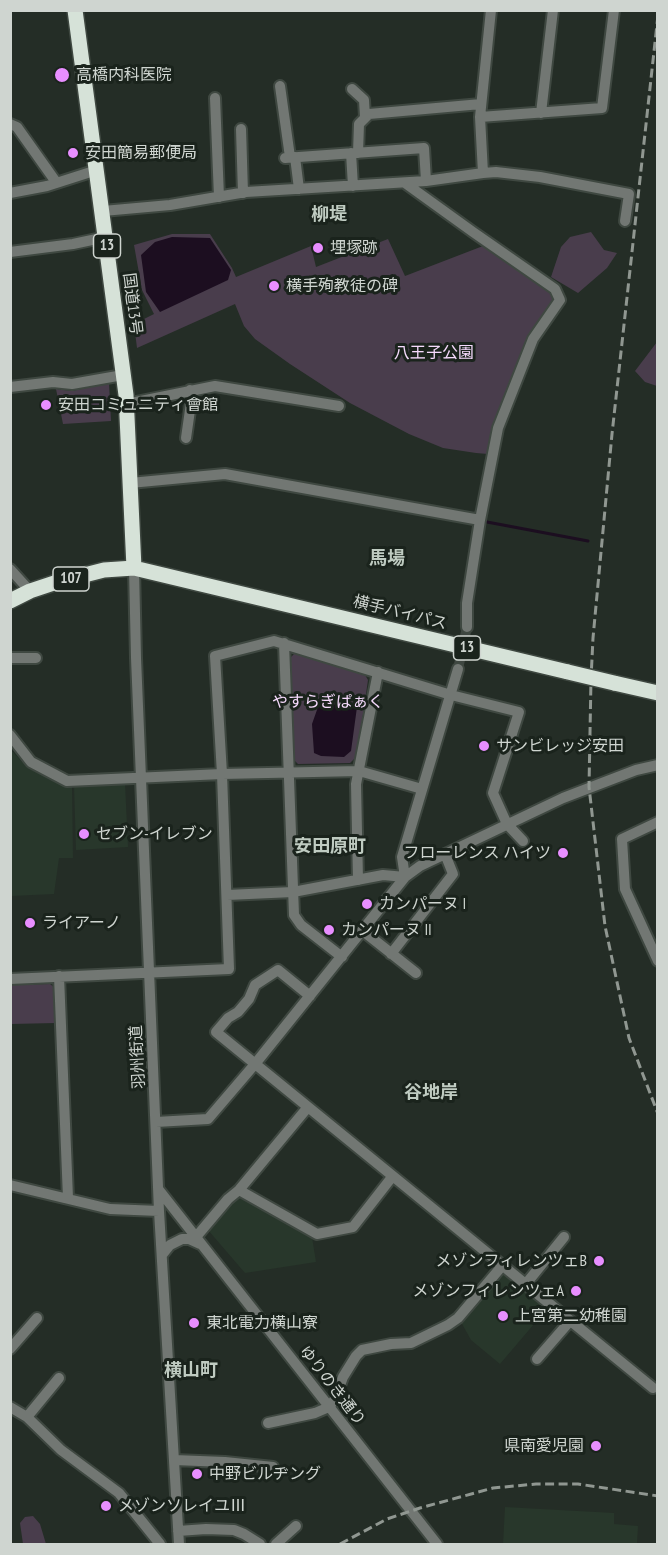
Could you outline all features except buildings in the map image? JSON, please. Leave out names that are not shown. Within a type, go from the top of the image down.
[{"type":"highway","name":"国道13号","points":[[75,10],[123,375],[135,568]]},
{"type":"highway","name":"107","points":[[10,601],[30,591],[105,570],[135,568]]},
{"type":"highway","name":"横手バイパス","points":[[135,568],[657,693]]},
{"type":"street","points":[[483,173],[480,117],[491,10]]},
{"type":"street","points":[[541,113],[553,10]]},
{"type":"street","points":[[480,117],[602,108],[614,10]]},
{"type":"street","points":[[280,86],[290,157],[298,189]]},
{"type":"street","points":[[352,89],[364,100],[365,117]]},
{"type":"street","points":[[215,98],[219,196]]},
{"type":"street","points":[[353,186],[354,153],[359,124],[369,114],[481,104]]},
{"type":"street","points":[[10,124],[17,127],[56,182]]},
{"type":"street","points":[[241,129],[243,193]]},
{"type":"street","points":[[290,157],[424,148],[426,182]]},
{"type":"street","points":[[10,193],[47,186],[97,170]]},
{"type":"street","points":[[102,211],[170,205],[243,193],[426,182],[496,171],[629,194],[625,221]]},
{"type":"street","points":[[405,183],[555,289],[560,300],[533,339],[498,428],[467,603],[467,627]]},
{"type":"street","points":[[10,252],[73,244],[106,237]]},
{"type":"street","points":[[10,387],[53,382],[72,384],[123,375]]},
{"type":"street","points":[[126,404],[214,386],[339,406]]},
{"type":"street","points":[[186,438],[192,396],[190,390]]},
{"type":"street","points":[[130,483],[225,474],[480,520]]},
{"type":"street","name":"羽州街道","points":[[135,568],[141,778],[159,1211],[178,1545]]},
{"type":"street","points":[[10,569],[30,591]]},
{"type":"street","points":[[10,979],[229,969],[215,656],[274,641],[452,695],[519,712],[493,793],[507,824],[523,841]]},
{"type":"street","points":[[284,643],[294,915],[301,925],[342,957]]},
{"type":"street","points":[[10,658],[36,658]]},
{"type":"street","points":[[405,877],[402,857],[458,669]]},
{"type":"street","points":[[358,880],[356,784],[378,672]]},
{"type":"street","points":[[10,735],[31,762],[68,781],[359,771],[422,789]]},
{"type":"street","points":[[156,1122],[208,1119],[405,877],[420,866],[575,793],[636,770],[657,765]]},
{"type":"street","points":[[657,822],[622,839],[625,889],[657,962]]},
{"type":"street","points":[[391,954],[453,874],[444,854]]},
{"type":"street","points":[[227,896],[293,892],[383,874],[405,877]]},
{"type":"street","points":[[363,931],[416,973]]},
{"type":"street","points":[[310,996],[278,970],[255,985],[249,999],[216,1032],[653,1388]]},
{"type":"street","points":[[58,976],[68,1198]]},
{"type":"street","points":[[162,1255],[170,1245],[182,1239],[199,1241],[228,1199],[239,1190],[308,1107]]},
{"type":"street","points":[[239,1190],[317,1234],[353,1227],[392,1177]]},
{"type":"street","points":[[10,1185],[110,1209],[159,1211]]},
{"type":"street","name":"ゆりのき通り","points":[[159,1190],[436,1545]]},
{"type":"street","points":[[525,1285],[564,1237]]},
{"type":"street","points":[[268,1424],[315,1413],[329,1407],[335,1399],[337,1389],[347,1370],[362,1350],[411,1343],[448,1325],[459,1318],[502,1266]]},
{"type":"street","points":[[10,1349],[37,1318]]},
{"type":"street","points":[[537,1359],[570,1321]]},
{"type":"street","points":[[27,1417],[59,1378]]},
{"type":"street","points":[[10,1407],[27,1417],[61,1450],[119,1493],[160,1545]]},
{"type":"street","points":[[174,1460],[273,1467]]},
{"type":"street","points":[[276,1545],[296,1526]]},
{"type":"street","points":[[178,1531],[234,1530],[260,1545]]},
{"type":"shaded area","points":[[172,237],[210,238],[231,270],[228,280],[160,312],[146,292],[141,255],[155,242]]},
{"type":"shaded area","points":[[350,702],[357,707],[351,751],[344,757],[321,756],[314,753],[312,724],[318,707]]},
{"type":"shaded area","points":[[10,752],[13,752],[28,768],[52,780],[72,786],[73,858],[59,858],[54,894],[11,896]]},
{"type":"shaded area","points":[[125,783],[128,847],[76,850],[74,786]]},
{"type":"shaded area","points":[[241,1196],[312,1237],[316,1262],[245,1273],[208,1230],[226,1207]]},
{"type":"shaded area","name":"上宮第二幼稚園","points":[[502,1273],[546,1310],[500,1364],[471,1340],[461,1322]]},
{"type":"shaded area","points":[[505,1507],[614,1513],[614,1524],[638,1526],[637,1544],[503,1544]]},
{"type":"green space","points":[[591,232],[604,250],[617,253],[607,268],[578,293],[551,277],[561,247],[570,237]]},
{"type":"green space","name":"八王子公園","points":[[172,234],[210,234],[236,277],[311,246],[316,267],[388,239],[405,276],[483,246],[550,289],[555,298],[532,334],[501,406],[488,454],[443,448],[409,434],[350,403],[290,364],[255,339],[244,326],[235,304],[137,348],[134,324],[154,314],[142,290],[134,245]]},
{"type":"green space","points":[[657,342],[657,386],[645,382],[635,371]]},
{"type":"green space","points":[[109,383],[111,421],[63,424],[56,389],[72,391]]},
{"type":"green space","name":"やすらぎぱぁく","points":[[295,653],[365,675],[368,680],[357,756],[350,763],[298,764],[294,760],[290,658]]},
{"type":"green space","points":[[50,984],[56,989],[56,1023],[11,1024],[10,985]]},
{"type":"green space","points":[[33,1516],[40,1524],[46,1544],[23,1544],[20,1523],[25,1517]]},
{"type":"waterway","points":[[487,522],[588,541]]},
{"type":"tunnel","points":[[458,669],[467,627]]},
{"type":"railway","points":[[658,15],[612,434],[593,638],[589,787],[605,926],[629,1038],[658,1114]]},
{"type":"railway","points":[[340,1544],[387,1519],[493,1488],[536,1484],[578,1484],[658,1496]]},
{"type":"place","name":"高橋内科医院","points":[[62,75]]},
{"type":"place","name":"安田簡易郵便局","points":[[73,153]]},
{"type":"place","name":"埋塚跡","points":[[318,248]]},
{"type":"place","name":"横手殉教徒の碑","points":[[274,286]]},
{"type":"place","name":"安田コミュニティ會館","points":[[46,405]]},
{"type":"place","name":"サンビレッジ安田","points":[[484,746]]},
{"type":"place","name":"セブン-イレブン","points":[[84,834]]},
{"type":"place","name":"フローレンス ハイツ","points":[[563,853]]},
{"type":"place","name":"カンパーヌ I","points":[[367,904]]},
{"type":"place","name":"ライアーノ","points":[[30,923]]},
{"type":"place","name":"カンパーヌ II","points":[[329,930]]},
{"type":"place","name":"メゾンフィレンツェB","points":[[599,1261]]},
{"type":"place","name":"メゾンフィレンツェA","points":[[576,1291]]},
{"type":"place","name":"上宮第二幼稚園","points":[[503,1316]]},
{"type":"place","name":"東北電力横山寮","points":[[194,1323]]},
{"type":"place","name":"県南愛児園","points":[[596,1446]]},
{"type":"place","name":"中野ビルヂング","points":[[197,1474]]},
{"type":"place","name":"メゾンソレイユⅢ","points":[[106,1506]]},
{"type":"district","name":"柳堤","points":[[329,215]]},
{"type":"district","name":"馬場","points":[[387,559]]},
{"type":"district","name":"安田原町","points":[[330,847]]},
{"type":"district","name":"谷地岸","points":[[431,1093]]},
{"type":"district","name":"横山町","points":[[191,1371]]}]
